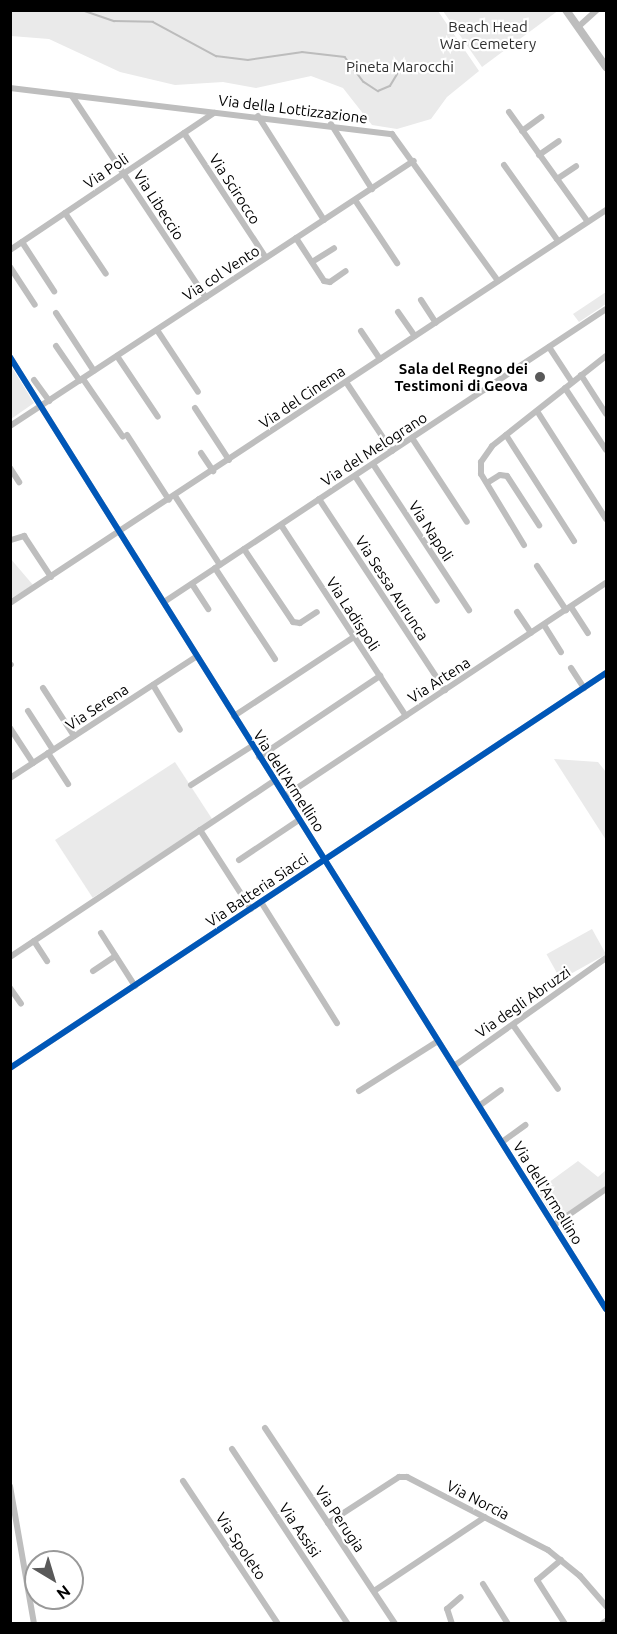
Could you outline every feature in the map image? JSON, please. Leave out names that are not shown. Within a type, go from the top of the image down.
[{"type":"main road","points":[[566,10],[606,67]]},
{"type":"street","points":[[578,27],[597,10]]},
{"type":"street","name":"Via della Lottizzazione","points":[[10,88],[215,113],[331,124],[392,134],[414,161],[498,281]]},
{"type":"street","name":"Via Libeccio","points":[[72,96],[206,298]]},
{"type":"street","points":[[508,112],[588,222]]},
{"type":"street","name":"Via Poli","points":[[10,250],[215,113]]},
{"type":"street","points":[[258,116],[324,220]]},
{"type":"street","points":[[522,130],[541,117]]},
{"type":"street","points":[[331,124],[372,189]]},
{"type":"street","name":"Via Scirocco","points":[[184,133],[266,258]]},
{"type":"street","points":[[539,155],[560,141]]},
{"type":"street","name":"Via col Vento","points":[[10,426],[414,161]]},
{"type":"street","points":[[504,165],[558,242]]},
{"type":"street","points":[[557,179],[576,166]]},
{"type":"street","points":[[355,200],[397,263]]},
{"type":"street","name":"Via del Cinema","points":[[10,603],[606,210]]},
{"type":"street","points":[[64,213],[106,274]]},
{"type":"street","points":[[296,238],[326,282],[346,271]]},
{"type":"street","points":[[22,242],[54,291]]},
{"type":"street","points":[[312,262],[334,248]]},
{"type":"street","points":[[10,267],[35,305]]},
{"type":"street","points":[[421,300],[436,322]]},
{"type":"street","name":"Via del Melograno","points":[[164,602],[606,309]]},
{"type":"street","points":[[398,312],[415,336]]},
{"type":"street","points":[[56,313],[94,371]]},
{"type":"street","points":[[157,330],[198,392]]},
{"type":"street","points":[[361,331],[380,359]]},
{"type":"street","points":[[56,346],[172,498],[275,659]]},
{"type":"street","points":[[549,347],[572,382]]},
{"type":"street","points":[[117,356],[158,417]]},
{"type":"street","points":[[524,545],[480,471],[481,462],[506,435],[606,356]]},
{"type":"street","name":"Via dell'Armellino","points":[[10,357],[606,1309]]},
{"type":"street","points":[[581,375],[606,414]]},
{"type":"street","points":[[34,380],[49,401]]},
{"type":"street","points":[[346,382],[392,452]]},
{"type":"street","points":[[565,388],[606,450]]},
{"type":"street","points":[[195,408],[229,460]]},
{"type":"street","points":[[537,411],[606,519]]},
{"type":"street","points":[[506,435],[574,541]]},
{"type":"street","points":[[412,438],[467,522]]},
{"type":"street","points":[[201,453],[213,471]]},
{"type":"street","name":"Via Napoli","points":[[373,464],[469,610]]},
{"type":"street","points":[[10,468],[19,482]]},
{"type":"street","points":[[487,483],[500,475],[507,476],[539,525]]},
{"type":"street","points":[[355,476],[437,601]]},
{"type":"street","name":"Via Sessa Aurunca","points":[[320,499],[445,690]]},
{"type":"street","name":"Via Ladispoli","points":[[281,525],[406,716]]},
{"type":"street","points":[[11,540],[24,536],[51,577]]},
{"type":"street","points":[[244,549],[293,622],[301,623],[317,612]]},
{"type":"street","points":[[537,566],[588,633]]},
{"type":"street","points":[[192,584],[208,609]]},
{"type":"street","points":[[604,585],[606,593]]},
{"type":"street","name":"Via Artena","points":[[285,796],[604,585]]},
{"type":"street","points":[[516,612],[531,633]]},
{"type":"street","points":[[544,625],[561,652]]},
{"type":"street","points":[[234,716],[354,637]]},
{"type":"street","name":"Via Serena","points":[[10,778],[197,656]]},
{"type":"street","points":[[571,668],[584,688]]},
{"type":"street","name":"Via Batteria Siacci","points":[[10,1068],[606,673]]},
{"type":"street","points":[[259,757],[380,676]]},
{"type":"street","points":[[153,685],[180,730]]},
{"type":"street","points":[[44,688],[74,736]]},
{"type":"street","points":[[28,711],[68,784]]},
{"type":"street","points":[[10,728],[33,763]]},
{"type":"street","points":[[191,785],[252,746]]},
{"type":"street","points":[[10,957],[274,781]]},
{"type":"street","points":[[239,860],[299,820]]},
{"type":"street","points":[[200,830],[251,909]]},
{"type":"street","points":[[261,903],[338,1023]]},
{"type":"street","points":[[101,933],[135,986]]},
{"type":"street","points":[[34,942],[47,961]]},
{"type":"street","points":[[93,971],[115,956]]},
{"type":"street","name":"Via degli Abruzzi","points":[[454,1066],[606,958]]},
{"type":"street","points":[[10,988],[21,1004]]},
{"type":"street","points":[[513,1025],[558,1089]]},
{"type":"street","points":[[359,1091],[438,1041]]},
{"type":"street","points":[[479,1106],[501,1090]]},
{"type":"street","points":[[502,1142],[525,1125]]},
{"type":"street","points":[[554,1225],[606,1189]]},
{"type":"street","name":"Via Perugia","points":[[265,1428],[395,1623]]},
{"type":"street","name":"Via Assisi","points":[[232,1449],[348,1623]]},
{"type":"street","name":"Via Norcia","points":[[328,1523],[404,1476],[485,1516],[561,1560],[606,1606]]},
{"type":"street","name":"Via Spoleto","points":[[183,1481],[278,1623]]},
{"type":"street","points":[[10,1486],[34,1623]]},
{"type":"street","points":[[374,1591],[485,1516]]},
{"type":"street","points":[[561,1560],[537,1580],[565,1623]]},
{"type":"street","points":[[483,1584],[508,1623]]},
{"type":"street","points":[[452,1623],[447,1609],[461,1597]]},
{"type":"street","points":[[602,1623],[606,1621]]},
{"type":"green space","name":"Beach Head War Cemetery","points":[[443,10],[559,10],[482,67],[443,11]]},
{"type":"green space","name":"Pineta Marocchi","points":[[10,11],[438,11],[479,71],[447,97],[431,119],[397,129],[372,125],[343,88],[311,76],[256,88],[223,82],[175,85],[120,72],[49,39],[11,36]]},
{"type":"green space","points":[[606,292],[606,304],[579,322],[573,314]]},
{"type":"green space","points":[[11,366],[34,403],[10,419]]},
{"type":"green space","points":[[10,558],[33,585],[10,599]]},
{"type":"green space","points":[[554,759],[598,762],[606,772],[606,840]]},
{"type":"green space","points":[[175,762],[213,820],[93,898],[55,840]]},
{"type":"green space","points":[[592,929],[606,954],[561,980],[547,954]]},
{"type":"green space","points":[[578,1161],[598,1177],[606,1170],[606,1186],[556,1221],[537,1191]]},
{"type":"waterway","points":[[82,10],[114,21],[153,22],[216,56],[248,60],[302,52],[345,57],[364,82],[378,91],[390,86],[403,64]]},
{"type":"cycle path","points":[[10,357],[606,1309]]},
{"type":"cycle path","points":[[10,1068],[606,673]]},
{"type":"place","name":"Sala del Regno dei Testimoni di Geova","points":[[540,377]]}]
